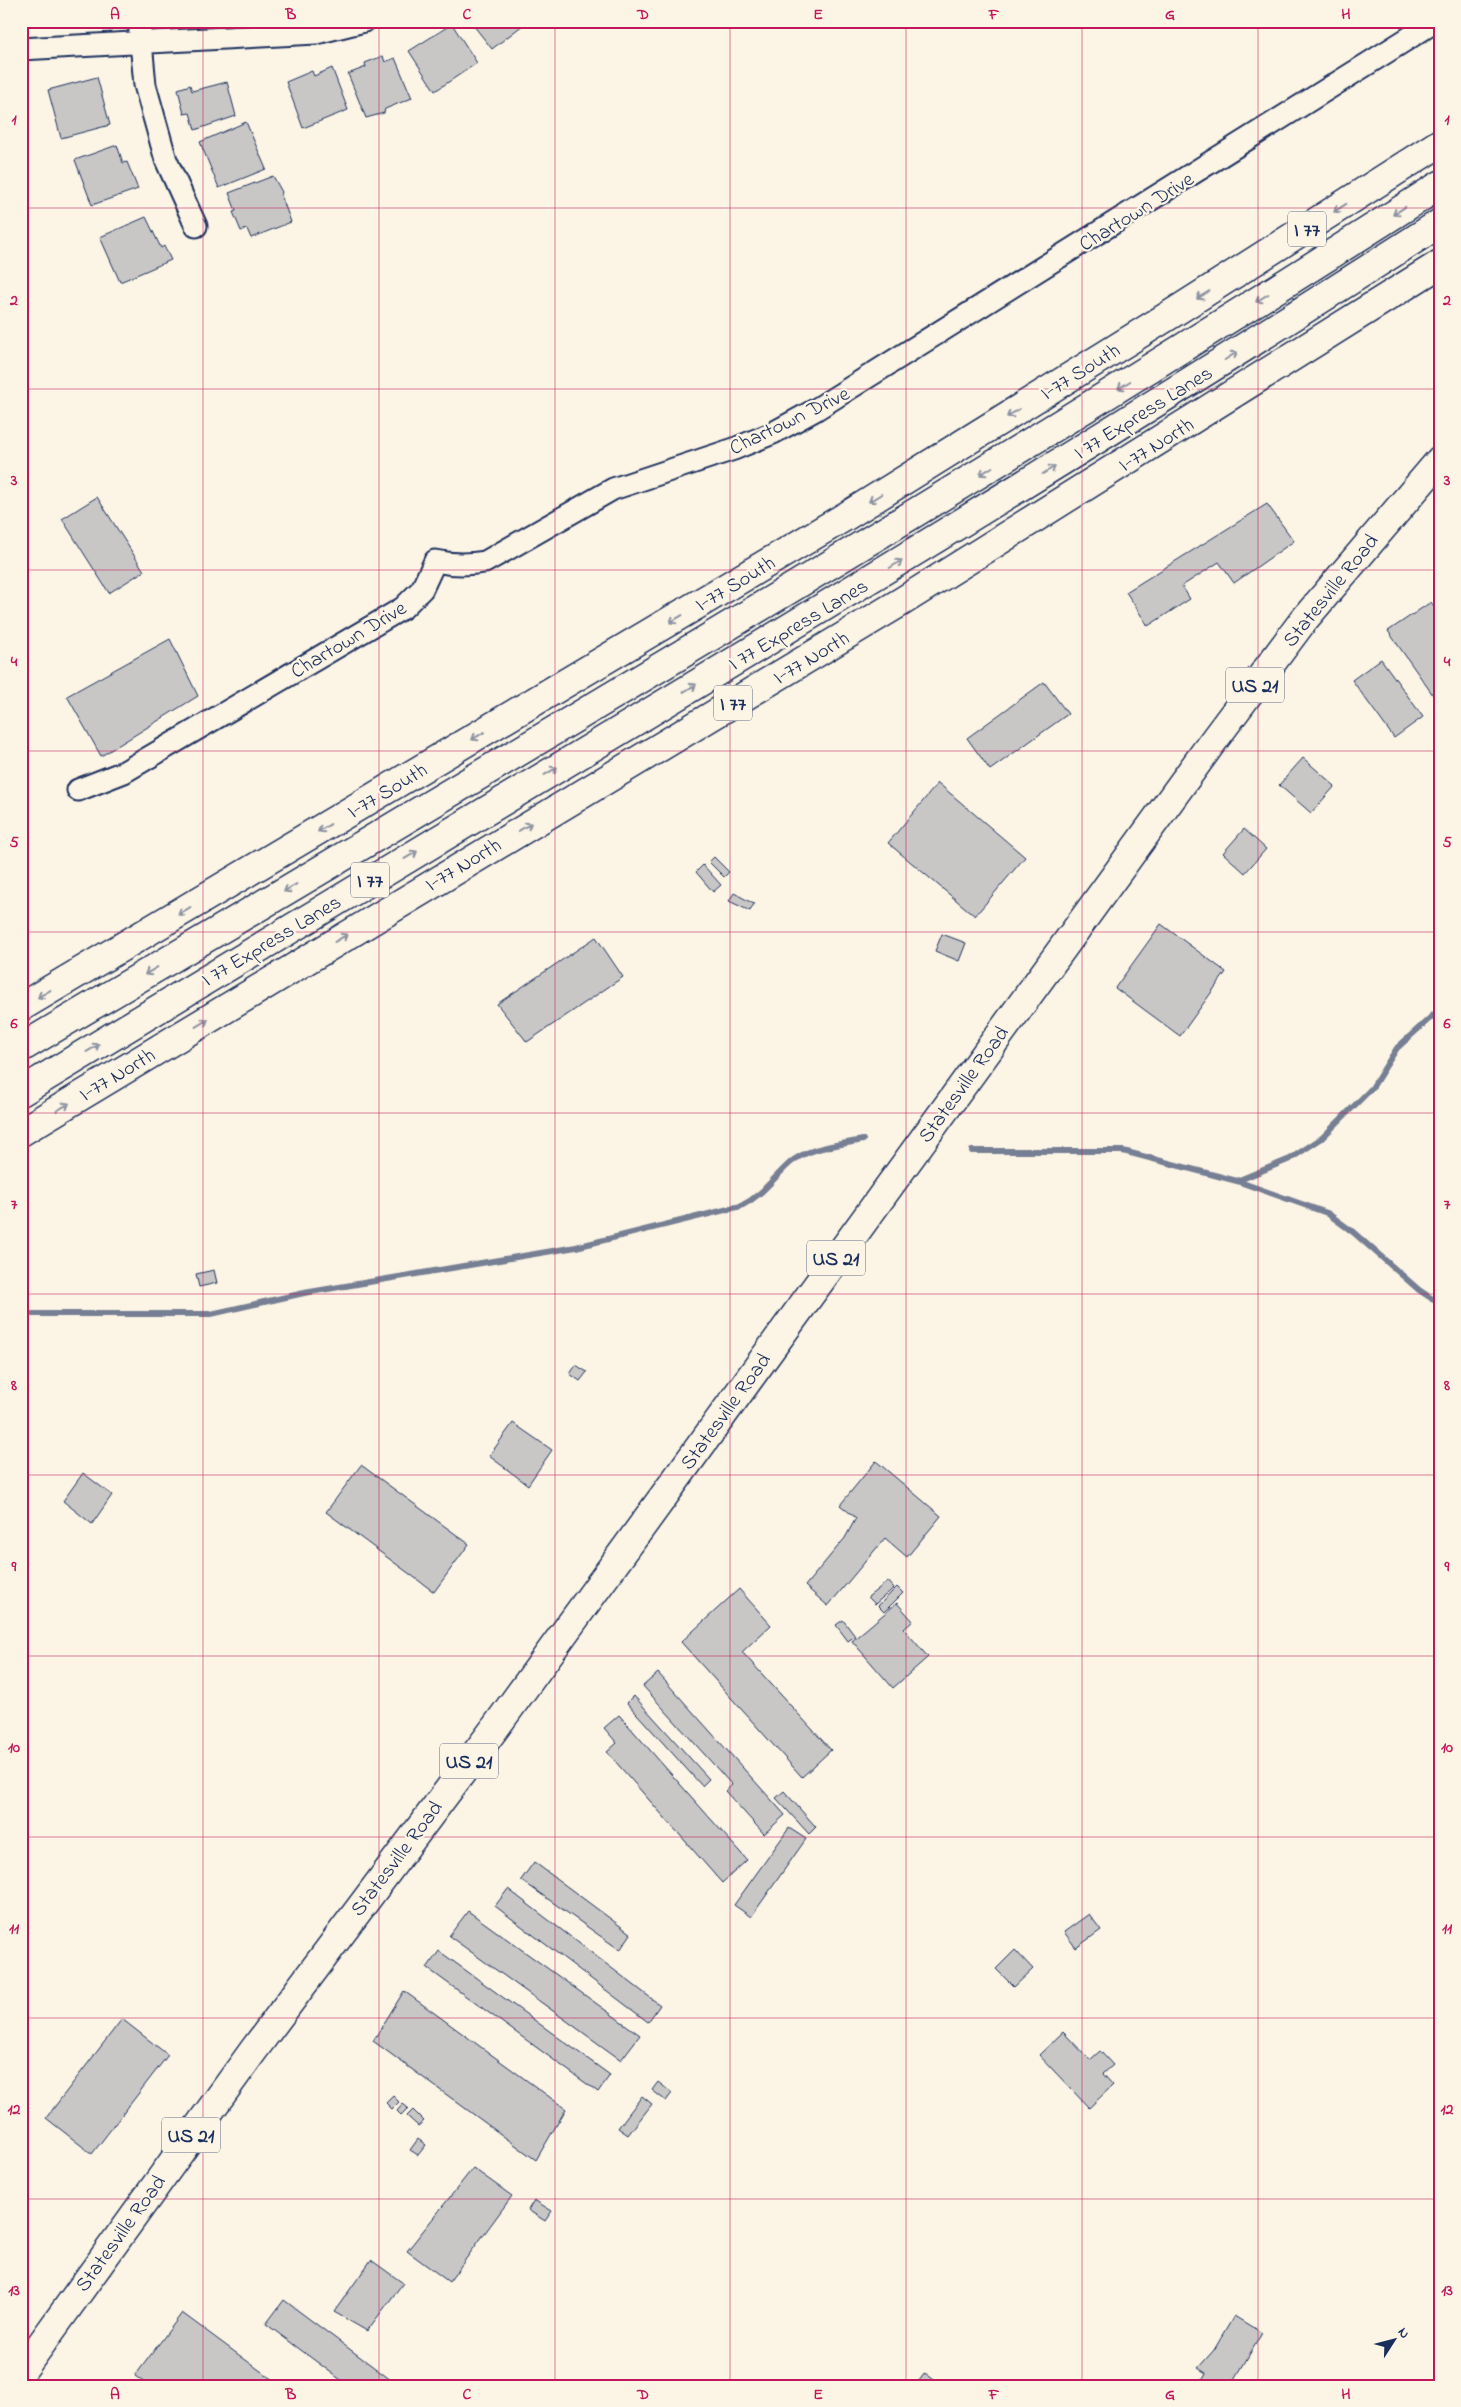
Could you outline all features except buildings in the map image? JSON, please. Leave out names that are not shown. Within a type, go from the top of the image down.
[{"type":"main road","name":"I-77 South","points":[[21,1007],[611,658],[1003,420],[1440,144]]},
{"type":"main road","name":"I 77 Express Lanes","points":[[21,1048],[890,530],[1440,185]]},
{"type":"main road","name":"I 77 Express Lanes","points":[[21,1092],[883,572],[1263,336],[1440,223]]},
{"type":"main road","points":[[1263,336],[1440,254]]},
{"type":"main road","name":"I-77 North","points":[[21,1132],[918,592],[1440,264]]},
{"type":"main road","name":"Statesville Road","points":[[21,2372],[217,2099],[346,1923],[506,1712],[1211,744],[1303,622],[1440,460]]},
{"type":"main road","points":[[392,827],[611,658]]},
{"type":"street","points":[[139,21],[139,42],[145,85],[166,160],[196,226]]},
{"type":"street","points":[[21,49],[316,33],[364,21]]},
{"type":"street","name":"Chartown Drive","points":[[78,790],[124,772],[403,608],[422,590],[435,561],[460,565],[486,562],[613,489],[734,449],[773,432],[815,410],[1337,85],[1436,21]]},
{"type":"waterway","points":[[1237,1181],[1290,1159],[1322,1138],[1372,1088],[1397,1048],[1440,1009]]},
{"type":"waterway","points":[[21,1314],[211,1314],[304,1293],[576,1247],[741,1206],[761,1192],[790,1163],[806,1153],[825,1147],[863,1140]]},
{"type":"waterway","points":[[972,1151],[1123,1151],[1237,1181],[1327,1213],[1353,1232],[1419,1290],[1440,1304]]}]
